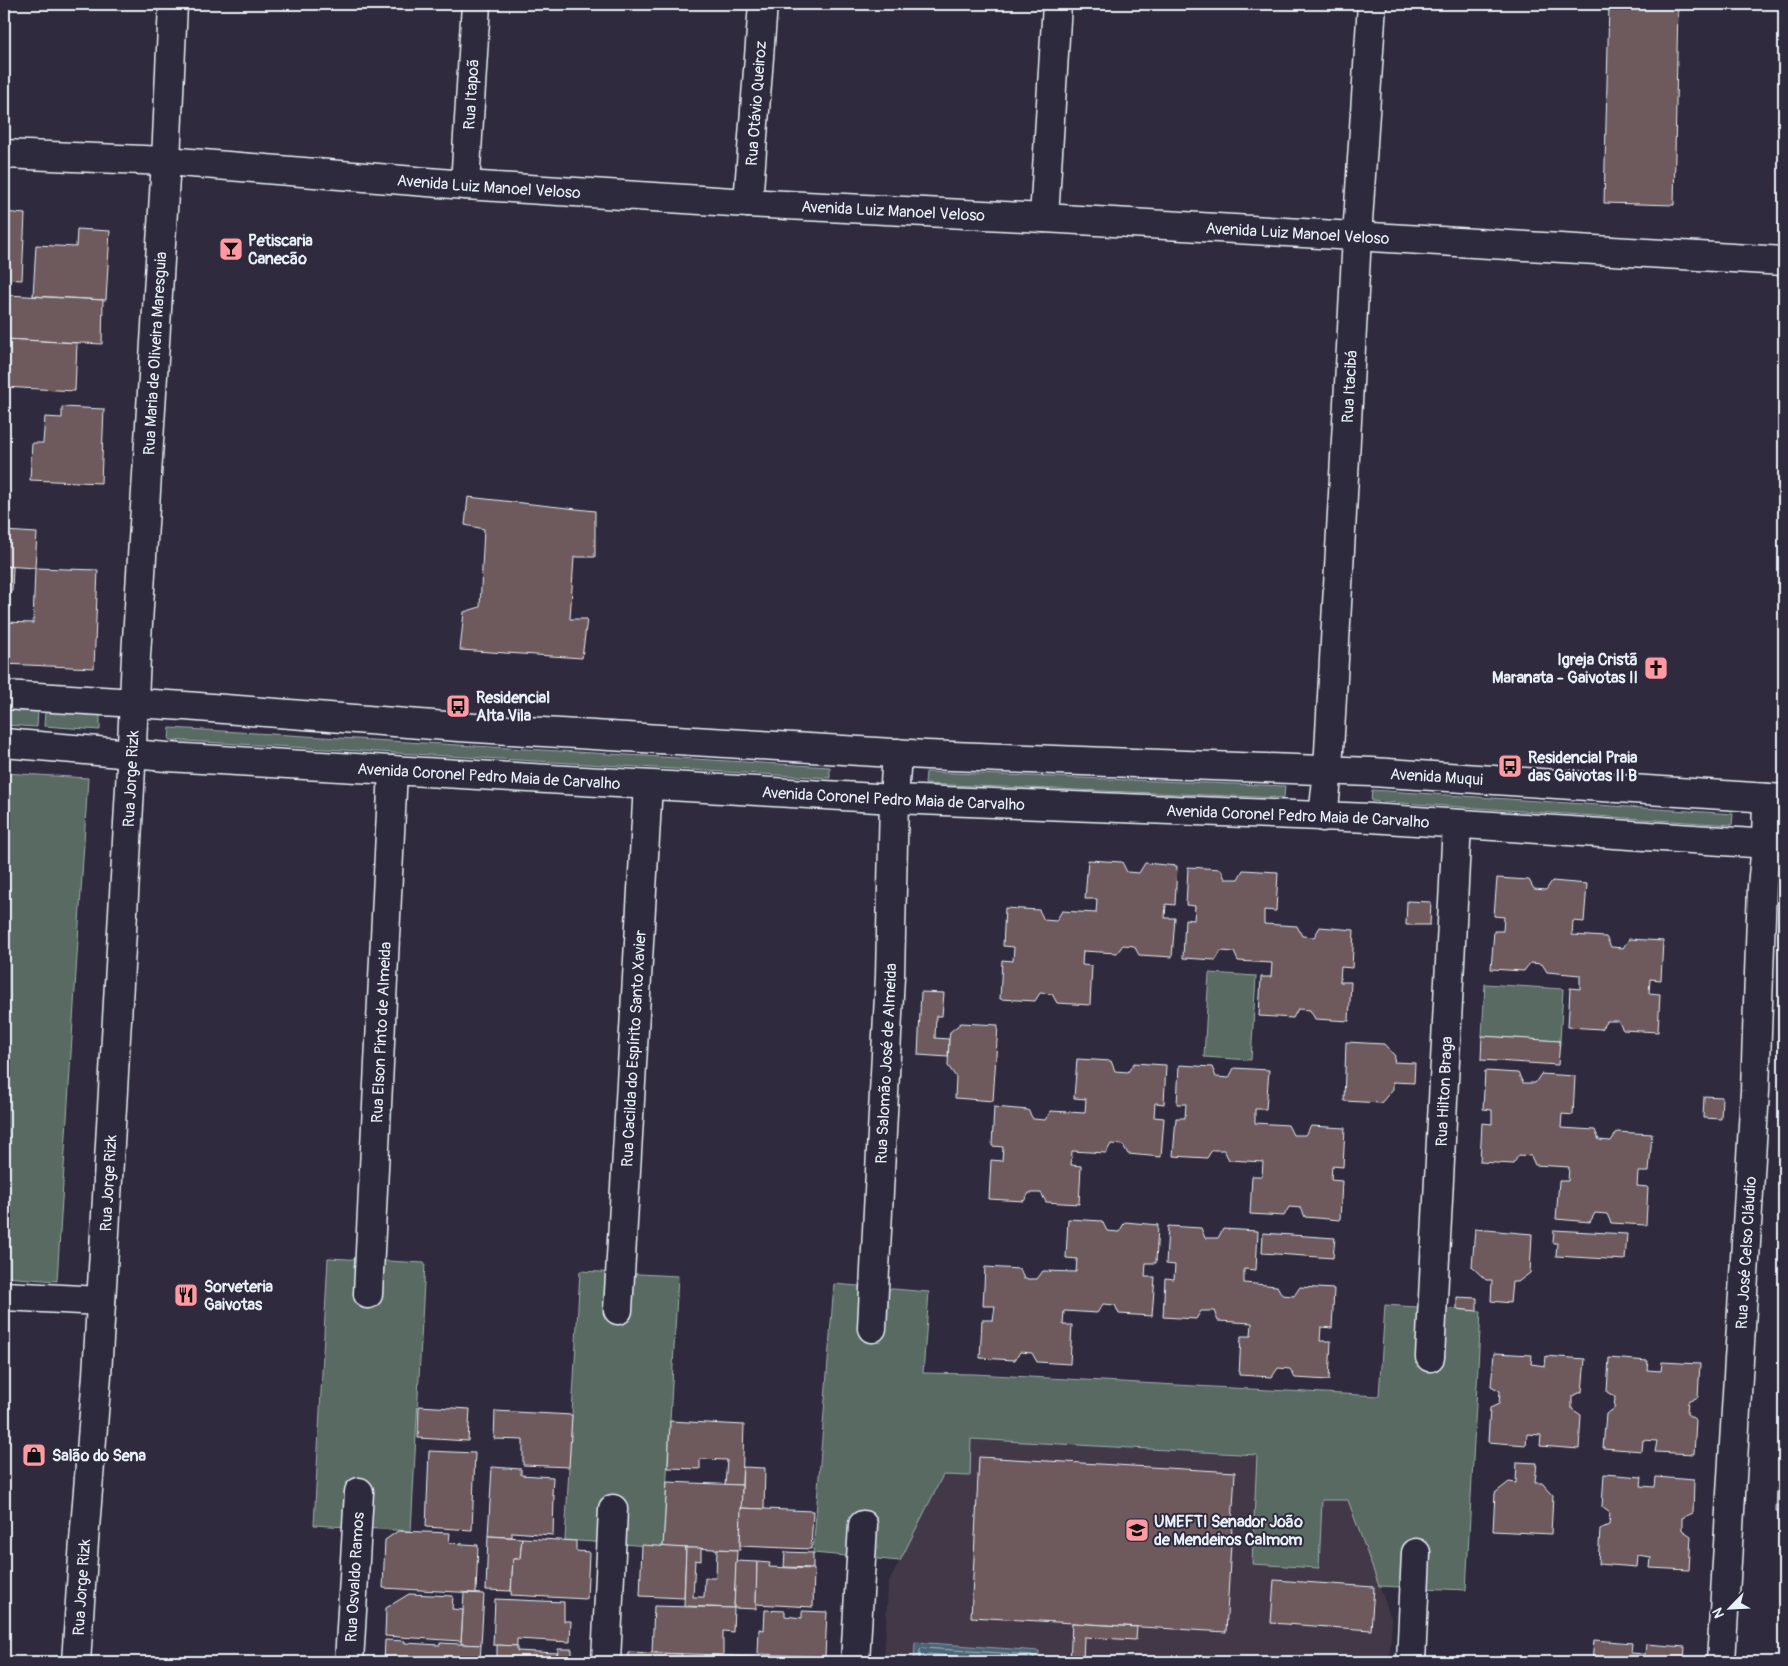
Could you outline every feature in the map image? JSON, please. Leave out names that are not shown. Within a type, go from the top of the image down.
[{"type":"street","name":"Rua Maria de Oliveira Maresguia","points":[[134,703],[166,161],[173,4]]},
{"type":"street","name":"Rua Itapoã","points":[[465,185],[476,4]]},
{"type":"street","name":"Rua Otávio Queiroz","points":[[748,203],[763,4]]},
{"type":"street","points":[[1044,218],[1057,4]]},
{"type":"street","name":"Rua Itacibá","points":[[1323,817],[1328,770],[1357,237],[1372,4]]},
{"type":"street","name":"Avenida Luiz Manoel Veloso","points":[[4,154],[166,161],[465,185],[748,203],[1044,218],[1784,261]]},
{"type":"street","points":[[4,695],[459,727],[897,753],[1328,770]]},
{"type":"street","name":"Rua Jorge Rizk","points":[[76,1662],[101,1301],[134,703]]},
{"type":"street","name":"Avenida Coronel Pedro Maia de Carvalho","points":[[4,743],[132,754],[648,785],[894,799],[1457,824],[1775,844]]},
{"type":"street","name":"Rua Salomão José de Almeida","points":[[872,1328],[890,976],[894,799],[897,753]]},
{"type":"street","name":"Rua Elson Pinto de Almeida","points":[[368,1294],[392,770]]},
{"type":"street","name":"Avenida Muqui","points":[[1328,770],[1776,798]]},
{"type":"street","name":"Rua Cacilda do Espírito Santo Xavier","points":[[618,1310],[648,785]]},
{"type":"street","name":"Rua José Celso Cláudio","points":[[1721,1662],[1755,1101],[1762,887],[1775,844],[1776,798]]},
{"type":"street","name":"Rua Hilton Braga","points":[[1430,1357],[1457,824]]},
{"type":"street","points":[[4,1296],[101,1301]]},
{"type":"street","name":"Rua Osvaldo Ramos","points":[[349,1662],[359,1492]]},
{"type":"street","points":[[606,1662],[613,1509]]},
{"type":"street","points":[[855,1662],[863,1525]]},
{"type":"street","points":[[1410,1662],[1416,1553]]},
{"type":"shaded area","name":"UMEFTI Senador João de Mendeiros Calmom","points":[[971,1439],[1257,1455],[1349,1500],[1392,1621],[1389,1662],[884,1662],[888,1584],[943,1475]]},
{"type":"green space","points":[[4,709],[38,711],[37,727],[4,725]]},
{"type":"green space","points":[[45,712],[100,715],[100,730],[44,726]]},
{"type":"green space","points":[[170,728],[830,767],[830,778],[169,740]]},
{"type":"green space","points":[[926,772],[1285,786],[1284,798],[925,784]]},
{"type":"green space","points":[[4,773],[88,778],[57,1281],[4,1277]]},
{"type":"green space","points":[[1372,790],[1733,814],[1732,825],[1371,801]]},
{"type":"green space","points":[[1209,973],[1256,976],[1251,1060],[1204,1057]]},
{"type":"green space","points":[[1485,984],[1563,989],[1560,1041],[1482,1036]]},
{"type":"green space","points":[[328,1258],[425,1263],[411,1531],[314,1525]]},
{"type":"green space","points":[[580,1271],[678,1276],[663,1547],[565,1540]]},
{"type":"green space","points":[[834,1284],[929,1292],[923,1373],[974,1374],[1379,1396],[1385,1305],[1481,1311],[1466,1590],[1379,1586],[1348,1500],[1322,1500],[1319,1568],[1252,1564],[1257,1455],[971,1439],[970,1476],[943,1475],[900,1561],[813,1553]]},
{"type":"water","points":[[915,1642],[1039,1651],[1039,1662],[914,1662]]},
{"type":"building","points":[[1609,4],[1678,4],[1674,205],[1604,203]]},
{"type":"building","points":[[4,212],[25,214],[22,280],[4,279]]},
{"type":"building","points":[[77,229],[110,231],[106,300],[33,296],[36,245],[76,247]]},
{"type":"building","points":[[4,295],[7,295],[5,339],[4,339]]},
{"type":"building","points":[[7,295],[103,300],[102,344],[5,339]]},
{"type":"building","points":[[4,339],[77,343],[75,391],[4,387]]},
{"type":"building","points":[[62,407],[104,409],[101,483],[30,480],[32,443],[43,443],[45,417],[62,418]]},
{"type":"building","points":[[4,493],[7,493],[5,519],[4,519]]},
{"type":"building","points":[[468,497],[595,511],[595,557],[574,557],[570,619],[587,619],[582,658],[460,650],[464,612],[480,607],[484,529],[465,525]]},
{"type":"building","points":[[4,531],[37,533],[35,568],[4,566]]},
{"type":"building","points":[[4,566],[13,567],[12,591],[4,597]]},
{"type":"building","points":[[35,568],[98,570],[94,668],[4,664],[4,622],[33,623]]},
{"type":"building","points":[[1088,860],[1122,862],[1127,872],[1139,873],[1145,863],[1177,866],[1175,905],[1166,904],[1165,918],[1175,918],[1172,957],[1139,955],[1134,946],[1123,945],[1117,953],[1083,951],[1082,965],[1092,966],[1090,1005],[1057,1003],[1052,994],[1040,993],[1035,1001],[1000,999],[1002,960],[1013,961],[1014,947],[1003,946],[1005,908],[1039,910],[1044,920],[1056,921],[1062,911],[1096,913],[1097,899],[1085,899]]},
{"type":"building","points":[[1188,867],[1221,869],[1225,879],[1238,879],[1243,870],[1278,872],[1276,911],[1264,910],[1264,924],[1297,926],[1302,936],[1314,937],[1320,927],[1354,930],[1352,968],[1341,967],[1340,982],[1351,982],[1349,1021],[1315,1019],[1310,1010],[1298,1009],[1293,1018],[1259,1016],[1261,977],[1271,977],[1272,963],[1238,961],[1234,952],[1221,951],[1216,960],[1183,958],[1185,919],[1194,920],[1195,906],[1186,905]]},
{"type":"building","points":[[1497,878],[1529,880],[1534,889],[1546,890],[1552,881],[1587,884],[1584,922],[1573,921],[1572,935],[1606,937],[1611,947],[1623,948],[1629,939],[1663,941],[1661,980],[1650,979],[1649,993],[1660,994],[1658,1032],[1623,1030],[1618,1021],[1607,1021],[1601,1029],[1568,1027],[1570,988],[1580,989],[1580,975],[1547,972],[1542,964],[1530,963],[1524,971],[1491,969],[1494,931],[1503,931],[1504,917],[1494,916]]},
{"type":"building","points":[[1407,901],[1431,902],[1430,925],[1406,925]]},
{"type":"building","points":[[921,992],[944,993],[942,1016],[936,1016],[935,1038],[949,1039],[948,1057],[918,1055]]},
{"type":"building","points":[[961,1023],[998,1025],[993,1101],[955,1098],[956,1077],[948,1066],[949,1039],[950,1032]]},
{"type":"building","points":[[1482,1036],[1560,1041],[1558,1065],[1481,1060]]},
{"type":"building","points":[[1346,1042],[1384,1044],[1395,1056],[1394,1062],[1415,1063],[1414,1083],[1393,1082],[1393,1089],[1381,1103],[1344,1101]]},
{"type":"building","points":[[1077,1059],[1111,1061],[1115,1071],[1128,1072],[1134,1063],[1166,1065],[1164,1104],[1155,1103],[1154,1117],[1164,1118],[1161,1157],[1128,1154],[1123,1145],[1111,1144],[1106,1153],[1072,1151],[1071,1165],[1081,1166],[1079,1204],[1046,1202],[1041,1193],[1029,1193],[1024,1201],[989,1199],[991,1160],[1002,1161],[1003,1147],[992,1146],[994,1107],[1028,1110],[1033,1119],[1045,1120],[1051,1111],[1085,1113],[1086,1099],[1074,1098]]},
{"type":"building","points":[[1179,1065],[1212,1067],[1216,1077],[1229,1078],[1234,1068],[1269,1070],[1266,1109],[1255,1109],[1255,1123],[1288,1125],[1293,1135],[1305,1135],[1311,1126],[1345,1128],[1343,1167],[1332,1166],[1331,1180],[1342,1181],[1340,1220],[1305,1217],[1301,1208],[1289,1207],[1284,1216],[1250,1214],[1252,1176],[1262,1176],[1263,1162],[1229,1160],[1224,1150],[1212,1150],[1207,1158],[1173,1156],[1176,1118],[1185,1118],[1186,1104],[1177,1104]]},
{"type":"building","points":[[1485,1071],[1518,1073],[1523,1083],[1535,1083],[1541,1074],[1575,1076],[1573,1115],[1562,1114],[1561,1128],[1595,1130],[1599,1140],[1611,1141],[1617,1132],[1652,1134],[1649,1172],[1638,1172],[1637,1186],[1648,1187],[1646,1225],[1611,1223],[1607,1214],[1595,1213],[1590,1222],[1556,1219],[1559,1181],[1568,1181],[1569,1167],[1535,1165],[1531,1156],[1519,1155],[1513,1164],[1480,1162],[1482,1123],[1492,1124],[1492,1110],[1483,1109]]},
{"type":"building","points":[[1704,1096],[1722,1097],[1721,1119],[1703,1118]]},
{"type":"building","points":[[1068,1219],[1102,1221],[1107,1231],[1119,1232],[1125,1222],[1158,1225],[1156,1263],[1146,1263],[1145,1277],[1155,1277],[1152,1316],[1119,1314],[1115,1305],[1103,1304],[1097,1313],[1064,1311],[1063,1325],[1072,1325],[1070,1364],[1037,1362],[1032,1353],[1020,1352],[1015,1360],[980,1358],[982,1320],[993,1320],[995,1306],[983,1306],[985,1267],[1020,1269],[1024,1279],[1037,1279],[1043,1271],[1076,1272],[1077,1259],[1066,1258]]},
{"type":"building","points":[[1168,1226],[1201,1228],[1205,1238],[1218,1238],[1223,1229],[1258,1231],[1256,1270],[1244,1269],[1244,1283],[1277,1286],[1282,1295],[1294,1296],[1300,1287],[1334,1289],[1332,1328],[1321,1327],[1320,1341],[1331,1341],[1329,1380],[1295,1378],[1290,1369],[1278,1368],[1272,1377],[1239,1375],[1241,1336],[1251,1336],[1252,1323],[1218,1321],[1214,1311],[1201,1311],[1196,1319],[1163,1317],[1165,1278],[1174,1279],[1175,1265],[1166,1264]]},
{"type":"building","points":[[1475,1229],[1532,1234],[1530,1273],[1518,1282],[1512,1282],[1510,1303],[1491,1301],[1492,1280],[1486,1280],[1472,1267]]},
{"type":"building","points":[[1554,1230],[1627,1234],[1625,1260],[1556,1256],[1557,1243],[1553,1243]]},
{"type":"building","points":[[1263,1233],[1335,1238],[1333,1258],[1262,1253]]},
{"type":"building","points":[[1457,1297],[1477,1298],[1477,1311],[1457,1309]]},
{"type":"building","points":[[1494,1353],[1532,1355],[1531,1364],[1545,1366],[1546,1356],[1585,1359],[1582,1392],[1572,1396],[1572,1409],[1581,1415],[1579,1449],[1540,1446],[1541,1435],[1527,1434],[1526,1445],[1488,1442],[1490,1408],[1499,1404],[1500,1391],[1491,1386]]},
{"type":"building","points":[[1609,1358],[1648,1361],[1647,1370],[1661,1371],[1662,1362],[1700,1364],[1698,1397],[1688,1402],[1687,1414],[1696,1420],[1694,1454],[1655,1452],[1657,1441],[1643,1440],[1642,1451],[1603,1448],[1606,1414],[1614,1409],[1615,1397],[1607,1392]]},
{"type":"building","points":[[419,1406],[470,1409],[468,1441],[418,1438]]},
{"type":"building","points":[[495,1411],[572,1415],[569,1467],[523,1465],[523,1440],[494,1439]]},
{"type":"building","points":[[670,1421],[744,1425],[742,1485],[725,1485],[727,1460],[700,1459],[700,1469],[668,1468]]},
{"type":"building","points":[[429,1451],[475,1453],[472,1530],[426,1527]]},
{"type":"building","points":[[979,1457],[1235,1472],[1226,1632],[971,1617]]},
{"type":"building","points":[[1517,1462],[1537,1463],[1535,1483],[1542,1483],[1553,1495],[1551,1534],[1493,1531],[1495,1493],[1509,1482],[1516,1483]]},
{"type":"building","points":[[492,1467],[521,1469],[521,1475],[553,1477],[553,1535],[512,1532],[512,1537],[488,1536]]},
{"type":"building","points":[[743,1467],[765,1468],[764,1509],[741,1508]]},
{"type":"building","points":[[1604,1474],[1642,1477],[1641,1486],[1655,1487],[1656,1477],[1694,1480],[1693,1513],[1682,1518],[1682,1530],[1691,1536],[1689,1570],[1650,1568],[1651,1557],[1637,1555],[1636,1567],[1598,1564],[1600,1529],[1609,1525],[1610,1513],[1602,1507]]},
{"type":"building","points":[[667,1482],[742,1485],[740,1550],[663,1547]]},
{"type":"building","points":[[1777,1488],[1784,1489],[1784,1512],[1776,1511]]},
{"type":"building","points":[[741,1508],[813,1511],[811,1549],[740,1546]]},
{"type":"building","points":[[398,1531],[450,1533],[449,1543],[478,1545],[476,1593],[383,1588],[385,1540]]},
{"type":"building","points":[[488,1536],[522,1538],[520,1559],[513,1559],[511,1591],[486,1590]]},
{"type":"building","points":[[522,1538],[576,1541],[576,1551],[589,1552],[587,1599],[511,1595],[513,1559],[520,1559]]},
{"type":"building","points":[[642,1545],[686,1548],[684,1598],[640,1596]]},
{"type":"building","points":[[686,1548],[701,1548],[701,1561],[695,1560],[693,1597],[704,1597],[705,1578],[716,1578],[717,1549],[737,1550],[734,1608],[684,1606]]},
{"type":"building","points":[[785,1552],[813,1553],[813,1568],[784,1567]]},
{"type":"building","points":[[736,1561],[757,1562],[756,1609],[734,1608]]},
{"type":"building","points":[[757,1562],[770,1563],[769,1567],[814,1569],[813,1607],[756,1604]]},
{"type":"building","points":[[1274,1580],[1374,1587],[1371,1630],[1271,1623]]},
{"type":"building","points":[[464,1593],[484,1594],[481,1645],[461,1644]]},
{"type":"building","points":[[409,1594],[453,1596],[452,1609],[463,1610],[461,1641],[385,1636],[386,1608]]},
{"type":"building","points":[[495,1599],[564,1602],[564,1621],[571,1621],[570,1642],[517,1639],[517,1646],[493,1645]]},
{"type":"building","points":[[654,1606],[734,1608],[733,1632],[723,1631],[723,1655],[652,1653]]},
{"type":"building","points":[[765,1610],[785,1611],[785,1616],[802,1618],[802,1611],[827,1612],[825,1657],[758,1654],[759,1629],[764,1630]]},
{"type":"building","points":[[1072,1623],[1137,1627],[1136,1640],[1084,1637],[1083,1662],[1070,1662]]},
{"type":"building","points":[[385,1640],[440,1645],[440,1643],[481,1645],[480,1662],[384,1662]]},
{"type":"building","points":[[1594,1640],[1632,1643],[1631,1653],[1645,1654],[1646,1644],[1685,1647],[1684,1662],[1592,1662]]},
{"type":"building","points":[[497,1645],[517,1646],[517,1651],[557,1653],[557,1662],[497,1662]]},
{"type":"building","points":[[558,1649],[572,1649],[572,1662],[557,1662]]},
{"type":"building","points":[[629,1652],[682,1654],[681,1660],[704,1662],[628,1662]]},
{"type":"building","points":[[704,1655],[731,1656],[731,1662],[704,1662]]},
{"type":"building","points":[[731,1656],[754,1657],[753,1662],[731,1662]]},
{"type":"place","name":"Petiscaria Canecão","points":[[231,249]]},
{"type":"place","name":"Igreja Cristã Maranata - Gaivotas II","points":[[1656,668]]},
{"type":"place","name":"Residencial Alta Vila","points":[[458,706]]},
{"type":"place","name":"Residencial Praia das Gaivotas II B","points":[[1510,766]]},
{"type":"place","name":"Sorveteria Gaivotas","points":[[186,1295]]},
{"type":"place","name":"Salão do Sena","points":[[34,1455]]},
{"type":"place","name":"UMEFTI Senador João de Mendeiros Calmom","points":[[1137,1530]]}]
